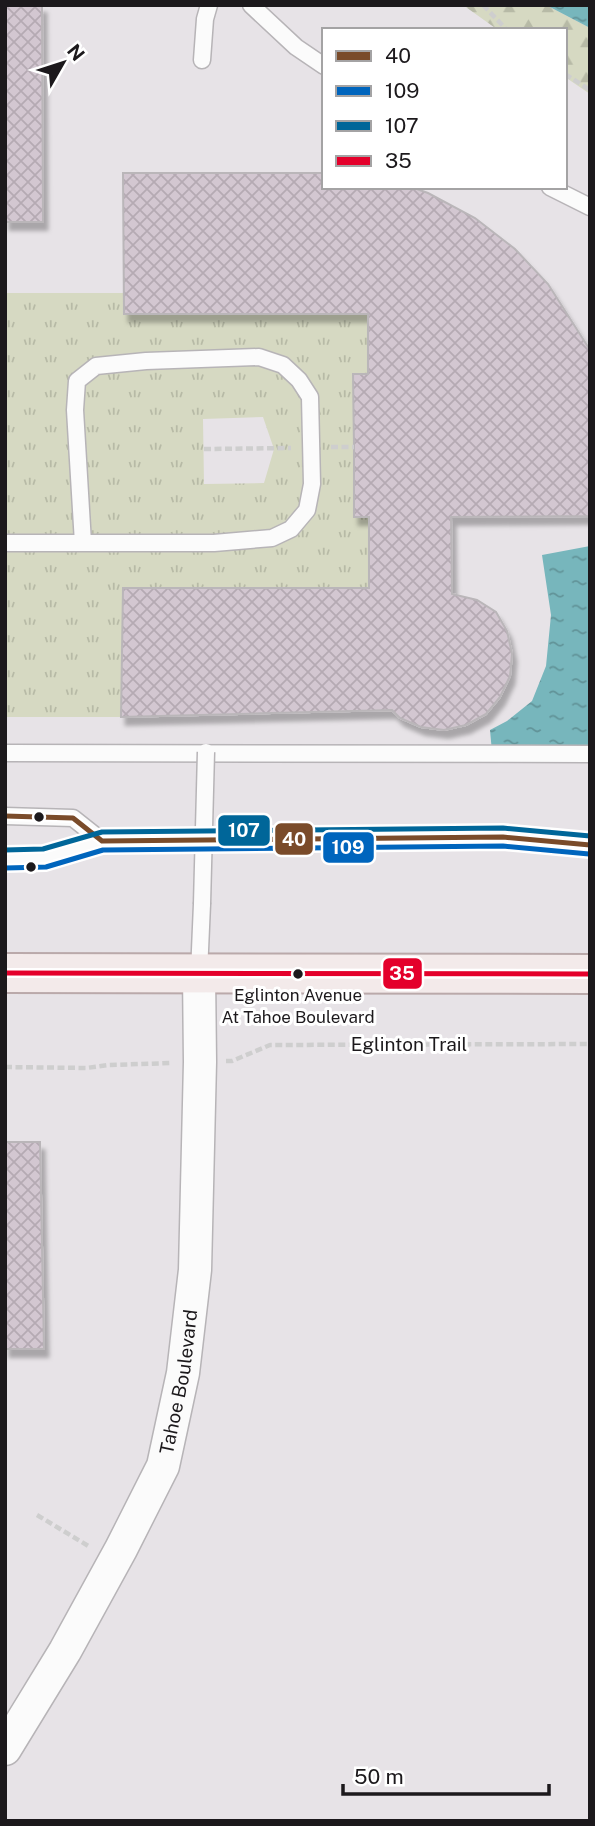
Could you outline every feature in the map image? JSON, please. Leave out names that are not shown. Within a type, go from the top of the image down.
[{"type":"main road","points":[[5,973],[590,974]]},
{"type":"street","name":"Tahoe Boulevard","points":[[5,1749],[65,1651],[163,1466],[183,1373],[195,1270],[200,1062],[199,973]]},
{"type":"lane","points":[[202,60],[205,19],[209,5]]},
{"type":"lane","points":[[251,5],[296,47],[322,65]]},
{"type":"lane","points":[[554,189],[590,207]]},
{"type":"lane","points":[[5,543],[83,543],[214,543],[272,538],[291,529],[307,510],[312,484],[310,397],[299,380],[283,365],[259,358],[146,361],[96,366],[77,381],[76,391],[83,543]]},
{"type":"lane","points":[[5,752],[590,754]]},
{"type":"lane","points":[[199,973],[206,752]]},
{"type":"lane","points":[[5,816],[73,818],[102,841]]},
{"type":"lane","points":[[5,859],[44,858],[102,841],[503,837],[590,845]]},
{"type":"path","points":[[483,5],[505,28]]},
{"type":"path","points":[[567,75],[590,90]]},
{"type":"path","points":[[204,449],[265,448]]},
{"type":"path","name":"Eglinton Trail","points":[[232,1061],[270,1045],[590,1044]]},
{"type":"path","points":[[5,1067],[86,1068],[132,1064]]},
{"type":"path","points":[[37,1515],[114,1562]]},
{"type":"green space","points":[[463,5],[546,5],[590,28],[590,94],[567,78],[567,28],[495,28]]},
{"type":"green space","points":[[5,293],[123,293],[124,314],[368,314],[368,374],[353,375],[354,517],[369,517],[369,587],[124,588],[121,717],[5,717]],"holes":[[[263,417],[274,449],[264,483],[204,484],[203,419]]]},
{"type":"water","points":[[546,5],[590,5],[590,28]]},
{"type":"water","points":[[590,546],[590,759],[493,763],[490,730],[507,721],[532,701],[546,666],[551,615],[542,555]]},
{"type":"building","points":[[5,5],[42,5],[43,222],[5,222]]},
{"type":"building","points":[[123,173],[322,173],[322,189],[417,189],[475,218],[515,249],[548,284],[590,350],[590,516],[451,517],[452,594],[477,600],[496,612],[507,631],[512,654],[510,676],[500,697],[486,714],[466,725],[444,730],[421,727],[400,718],[392,710],[121,717],[123,588],[369,588],[369,517],[354,517],[353,374],[368,374],[368,314],[124,314]]},
{"type":"building","points":[[5,1142],[40,1142],[44,1349],[5,1349]]},
{"type":"transit line","name":"40","points":[[5,816],[73,818],[102,841],[503,837],[590,845]]},
{"type":"transit line","name":"107","points":[[5,850],[43,849],[102,832],[503,828],[590,836]]},
{"type":"transit line","name":"109","points":[[5,868],[46,867],[103,850],[503,846],[589,854]]},
{"type":"transit line","name":"35","points":[[5,973],[590,974]]},
{"type":"place","name":"Eglinton Avenue At Tahoe Boulevard","points":[[298,974]]}]
